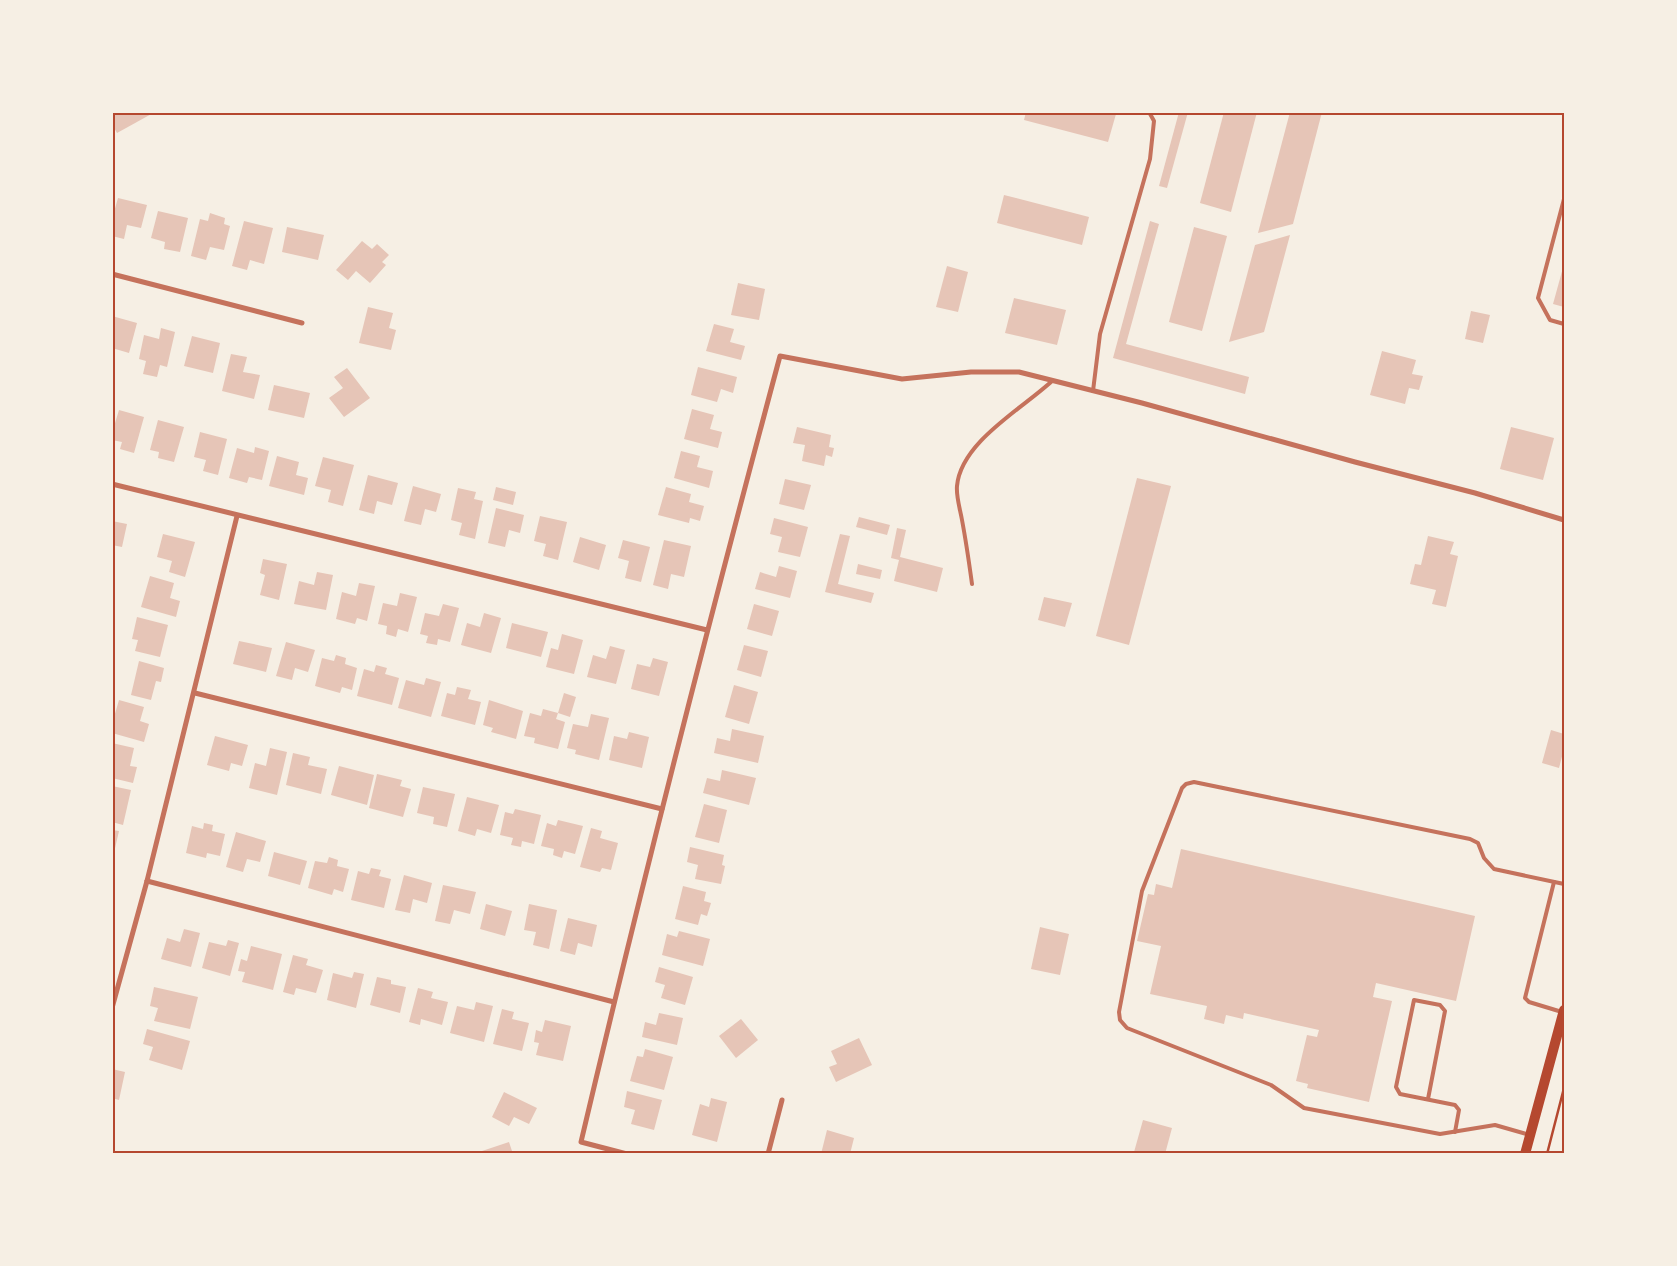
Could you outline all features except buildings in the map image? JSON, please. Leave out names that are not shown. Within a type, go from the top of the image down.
[{"type":"main road","points":[[1525,1154],[1564,1011]]},
{"type":"street","points":[[112,274],[302,323]]},
{"type":"street","points":[[627,1154],[581,1142],[707,630],[780,356],[902,379],[971,372],[1019,372],[1475,493],[1564,520]]},
{"type":"street","points":[[112,484],[707,630]]},
{"type":"street","points":[[112,1008],[195,693],[237,516]]},
{"type":"street","points":[[195,693],[662,809]]},
{"type":"street","points":[[147,880],[614,1002]]},
{"type":"street","points":[[768,1154],[782,1100]]},
{"type":"lane","points":[[1093,391],[1100,334],[1150,159],[1154,121],[1149,112]]},
{"type":"lane","points":[[1564,199],[1538,298],[1550,320],[1564,324]]},
{"type":"lane","points":[[972,584],[957,487],[960,472],[968,456],[985,437],[1036,396],[1052,380]]},
{"type":"lane","points":[[1530,1135],[1494,1125],[1440,1134],[1304,1108],[1272,1085],[1127,1028],[1120,1020],[1119,1012],[1142,890],[1182,788],[1186,784],[1194,782],[1470,839],[1478,843],[1484,858],[1494,869],[1564,884]]},
{"type":"lane","points":[[1554,882],[1524,994],[1529,1002],[1564,1011]]},
{"type":"lane","points":[[1428,1100],[1444,1011],[1440,1005],[1414,1000],[1396,1087],[1400,1094],[1458,1107],[1455,1132]]},
{"type":"path","points":[[1547,1154],[1564,1088]]}]
